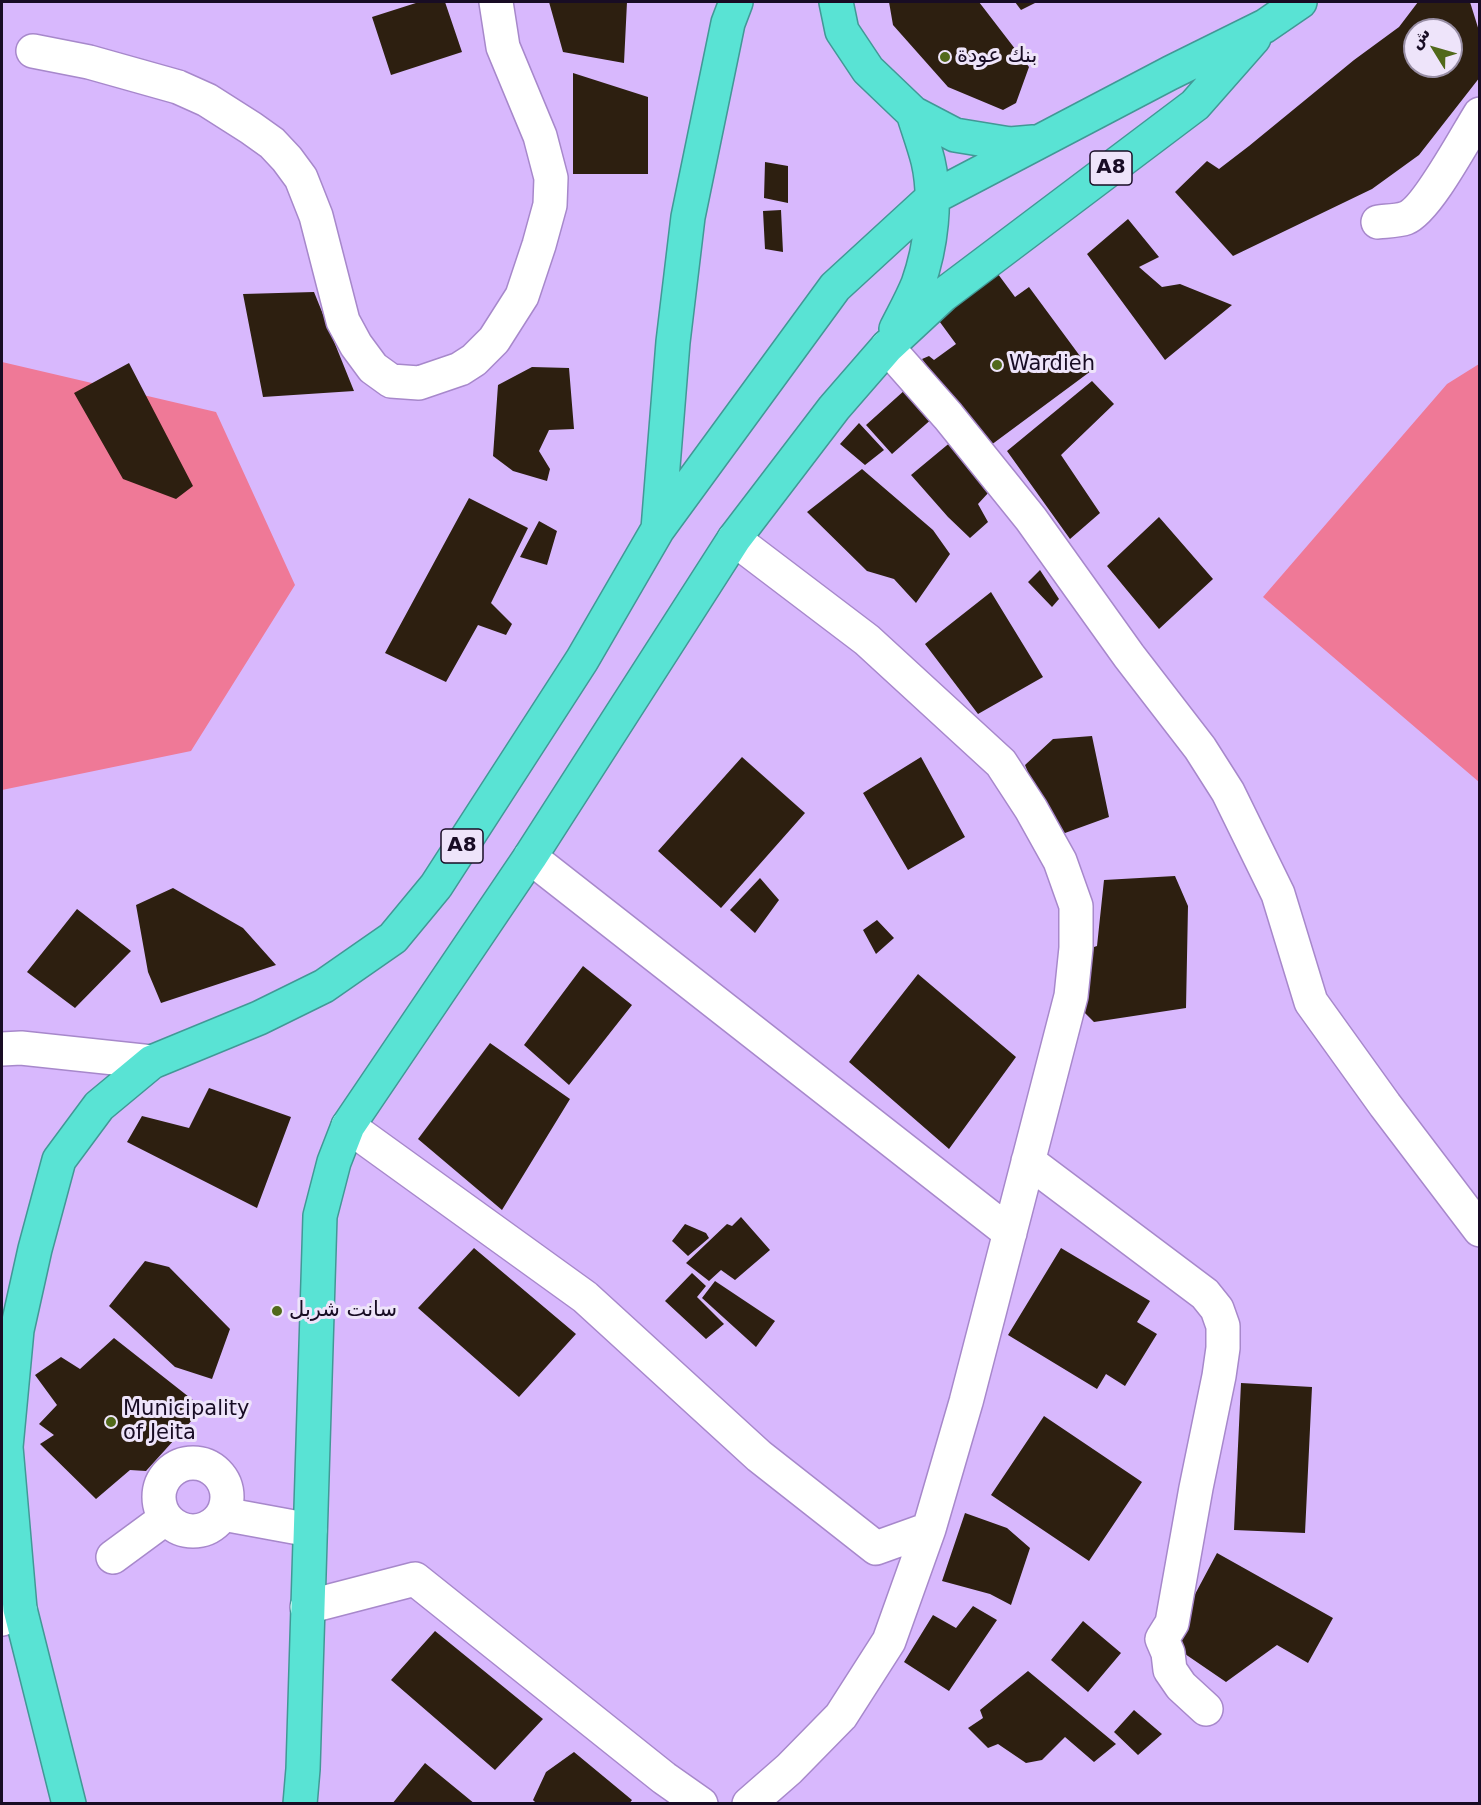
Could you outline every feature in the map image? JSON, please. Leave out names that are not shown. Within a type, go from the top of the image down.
[{"type":"highway","points":[[658,529],[673,342],[688,217],[728,23],[736,2]]},
{"type":"highway","points":[[836,2],[842,31],[868,70],[913,113],[954,135],[1010,144],[1038,142]]},
{"type":"highway","name":"A8","points":[[69,1803],[11,1614],[6,1447],[17,1330],[35,1249],[59,1160],[99,1106],[152,1062],[259,1018],[324,986],[393,938],[449,867],[582,660],[658,529],[835,287],[932,198],[1170,73],[1265,26],[1299,2]]},
{"type":"highway","name":"A8","points":[[887,347],[943,295],[1195,105],[1265,26]]},
{"type":"highway","points":[[300,1803],[303,1769],[320,1216],[334,1162],[348,1126],[530,857],[734,539],[834,408],[887,347],[917,286],[925,262],[930,229],[932,198],[928,162],[913,113]]},
{"type":"street","points":[[33,51],[89,62],[178,87],[207,100],[272,143],[301,178],[316,216],[343,321],[356,345],[373,368],[392,381],[419,382],[460,369],[474,360],[494,340],[522,296],[550,205],[551,178],[540,136],[503,47],[496,2]]},
{"type":"street","points":[[1378,222],[1407,218],[1423,204],[1441,179],[1479,114]]},
{"type":"street","points":[[887,347],[948,416],[1031,519],[1129,656],[1200,748],[1228,792],[1278,894],[1311,1002],[1479,1230]]},
{"type":"street","points":[[734,539],[867,639],[1001,763],[1031,809],[1060,861],[1076,906],[1075,960],[1071,996],[1011,1233],[929,1529],[889,1641],[841,1716],[789,1769],[749,1803]]},
{"type":"street","points":[[530,857],[1011,1233]]},
{"type":"street","points":[[2,1049],[21,1048],[152,1062]]},
{"type":"street","points":[[348,1126],[585,1298],[759,1456],[876,1548],[929,1529]]},
{"type":"street","points":[[1029,1161],[1205,1294],[1217,1309],[1223,1326],[1220,1376],[1196,1488],[1172,1623],[1162,1640],[1168,1653],[1170,1670],[1181,1686],[1206,1709]]},
{"type":"street","points":[[197,1462],[210,1467],[220,1475],[227,1488],[228,1501],[223,1514],[214,1524],[202,1530],[189,1531],[176,1527],[166,1518],[160,1506],[159,1492],[163,1480],[172,1469],[184,1463],[197,1462]]},
{"type":"street","points":[[223,1514],[310,1530]]},
{"type":"street","points":[[113,1557],[166,1518]]},
{"type":"street","points":[[308,1607],[415,1579],[664,1778],[701,1803]]},
{"type":"shaded area","points":[[2,362],[216,412],[295,585],[191,751],[2,790]]},
{"type":"shaded area","points":[[1479,364],[1479,782],[1263,597],[1447,384]]},
{"type":"building","points":[[419,2],[445,2],[462,52],[391,75],[372,17]]},
{"type":"building","points":[[549,2],[627,2],[624,63],[563,52]]},
{"type":"building","points":[[889,2],[979,2],[1029,67],[1016,103],[1003,110],[948,87],[893,25]]},
{"type":"building","points":[[1015,2],[1037,2],[1021,10]]},
{"type":"building","points":[[1418,2],[1470,2],[1480,34],[1480,77],[1419,155],[1372,189],[1233,256],[1175,192],[1207,161],[1219,169],[1403,22],[1403,78],[1463,78],[1463,18],[1406,18]]},
{"type":"building","points":[[573,73],[648,97],[648,174],[573,174]]},
{"type":"building","points":[[765,162],[788,166],[788,203],[764,198]]},
{"type":"building","points":[[781,210],[783,252],[765,249],[763,211]]},
{"type":"building","points":[[1128,219],[1159,257],[1139,267],[1162,287],[1180,284],[1232,305],[1165,360],[1087,254]]},
{"type":"building","points":[[995,270],[1015,297],[1029,287],[1091,371],[987,448],[922,359],[929,356],[934,360],[956,344],[934,314]]},
{"type":"building","points":[[314,292],[354,391],[263,397],[243,294]]},
{"type":"building","points":[[129,363],[193,486],[176,499],[123,479],[74,393]]},
{"type":"building","points":[[532,367],[569,368],[574,429],[549,430],[539,451],[550,469],[547,481],[513,471],[493,456],[498,385]]},
{"type":"building","points":[[1092,381],[1114,404],[1061,455],[1100,513],[1070,539],[1007,451]]},
{"type":"building","points":[[906,389],[934,417],[892,454],[866,425]]},
{"type":"building","points":[[859,423],[884,450],[865,465],[840,444]]},
{"type":"building","points":[[952,441],[989,492],[978,504],[988,522],[970,538],[911,475]]},
{"type":"building","points":[[862,469],[933,530],[950,554],[916,603],[894,579],[867,571],[807,512]]},
{"type":"building","points":[[469,498],[528,528],[491,603],[512,624],[506,635],[478,625],[446,682],[385,653]]},
{"type":"building","points":[[1159,517],[1213,579],[1159,629],[1107,566]]},
{"type":"building","points":[[539,521],[557,531],[547,565],[520,557]]},
{"type":"building","points":[[1040,570],[1059,599],[1052,607],[1028,582]]},
{"type":"building","points":[[991,592],[1043,677],[978,714],[925,644]]},
{"type":"building","points":[[1092,736],[1109,817],[1054,837],[1025,765],[1053,739]]},
{"type":"building","points":[[742,757],[805,813],[721,908],[658,851]]},
{"type":"building","points":[[921,757],[965,837],[908,870],[863,793]]},
{"type":"building","points":[[1175,876],[1188,906],[1186,1008],[1094,1022],[1079,1007],[1085,950],[1097,946],[1104,880]]},
{"type":"building","points":[[760,878],[779,900],[755,933],[730,910]]},
{"type":"building","points":[[173,888],[243,928],[276,965],[161,1003],[148,972],[136,905]]},
{"type":"building","points":[[77,909],[131,951],[75,1008],[27,972]]},
{"type":"building","points":[[877,920],[894,938],[876,954],[863,930]]},
{"type":"building","points":[[583,966],[632,1005],[569,1085],[524,1045]]},
{"type":"building","points":[[918,974],[1016,1057],[949,1149],[849,1062]]},
{"type":"building","points":[[490,1043],[570,1099],[502,1210],[418,1139]]},
{"type":"building","points":[[209,1088],[291,1117],[257,1208],[127,1142],[142,1116],[189,1128]]},
{"type":"building","points":[[741,1217],[770,1250],[735,1280],[721,1270],[709,1281],[686,1263],[727,1224],[732,1226]]},
{"type":"building","points":[[685,1224],[706,1233],[709,1238],[688,1256],[672,1241]]},
{"type":"building","points":[[474,1248],[576,1334],[519,1397],[418,1308]]},
{"type":"building","points":[[1061,1248],[1150,1301],[1137,1322],[1157,1334],[1125,1386],[1106,1374],[1097,1389],[1008,1335]]},
{"type":"building","points":[[145,1261],[169,1267],[230,1329],[212,1379],[175,1367],[109,1306]]},
{"type":"building","points":[[692,1273],[706,1286],[697,1297],[724,1324],[706,1339],[665,1301]]},
{"type":"building","points":[[715,1281],[775,1321],[756,1347],[702,1298]]},
{"type":"building","points":[[114,1338],[203,1408],[146,1471],[130,1470],[96,1499],[40,1444],[54,1435],[39,1424],[57,1405],[35,1375],[61,1357],[80,1369]]},
{"type":"building","points":[[1241,1383],[1312,1387],[1305,1533],[1234,1530]]},
{"type":"building","points":[[1044,1416],[1142,1482],[1089,1561],[991,1495]]},
{"type":"building","points":[[965,1513],[1007,1528],[1030,1548],[1011,1605],[990,1594],[942,1581]]},
{"type":"building","points":[[1217,1553],[1333,1618],[1308,1663],[1277,1645],[1226,1682],[1169,1643]]},
{"type":"building","points":[[973,1606],[997,1620],[949,1691],[904,1662],[933,1615],[956,1628]]},
{"type":"building","points":[[1083,1621],[1121,1653],[1088,1692],[1051,1660]]},
{"type":"building","points":[[435,1631],[543,1719],[495,1770],[391,1680]]},
{"type":"building","points":[[1028,1671],[1116,1744],[1094,1762],[1065,1737],[1042,1760],[1026,1763],[998,1744],[988,1748],[968,1728],[983,1718],[980,1710]]},
{"type":"building","points":[[1134,1710],[1162,1734],[1138,1755],[1114,1732]]},
{"type":"building","points":[[574,1752],[632,1800],[629,1804],[537,1804],[533,1800],[546,1772]]},
{"type":"building","points":[[425,1763],[475,1804],[392,1804]]},
{"type":"place","name":"بنك عودة","points":[[945,57]]},
{"type":"place","name":"Wardieh","points":[[997,365]]},
{"type":"place","name":"سانت شربل","points":[[277,1311]]},
{"type":"place","name":"Municipality of Jeita","points":[[111,1422]]}]
